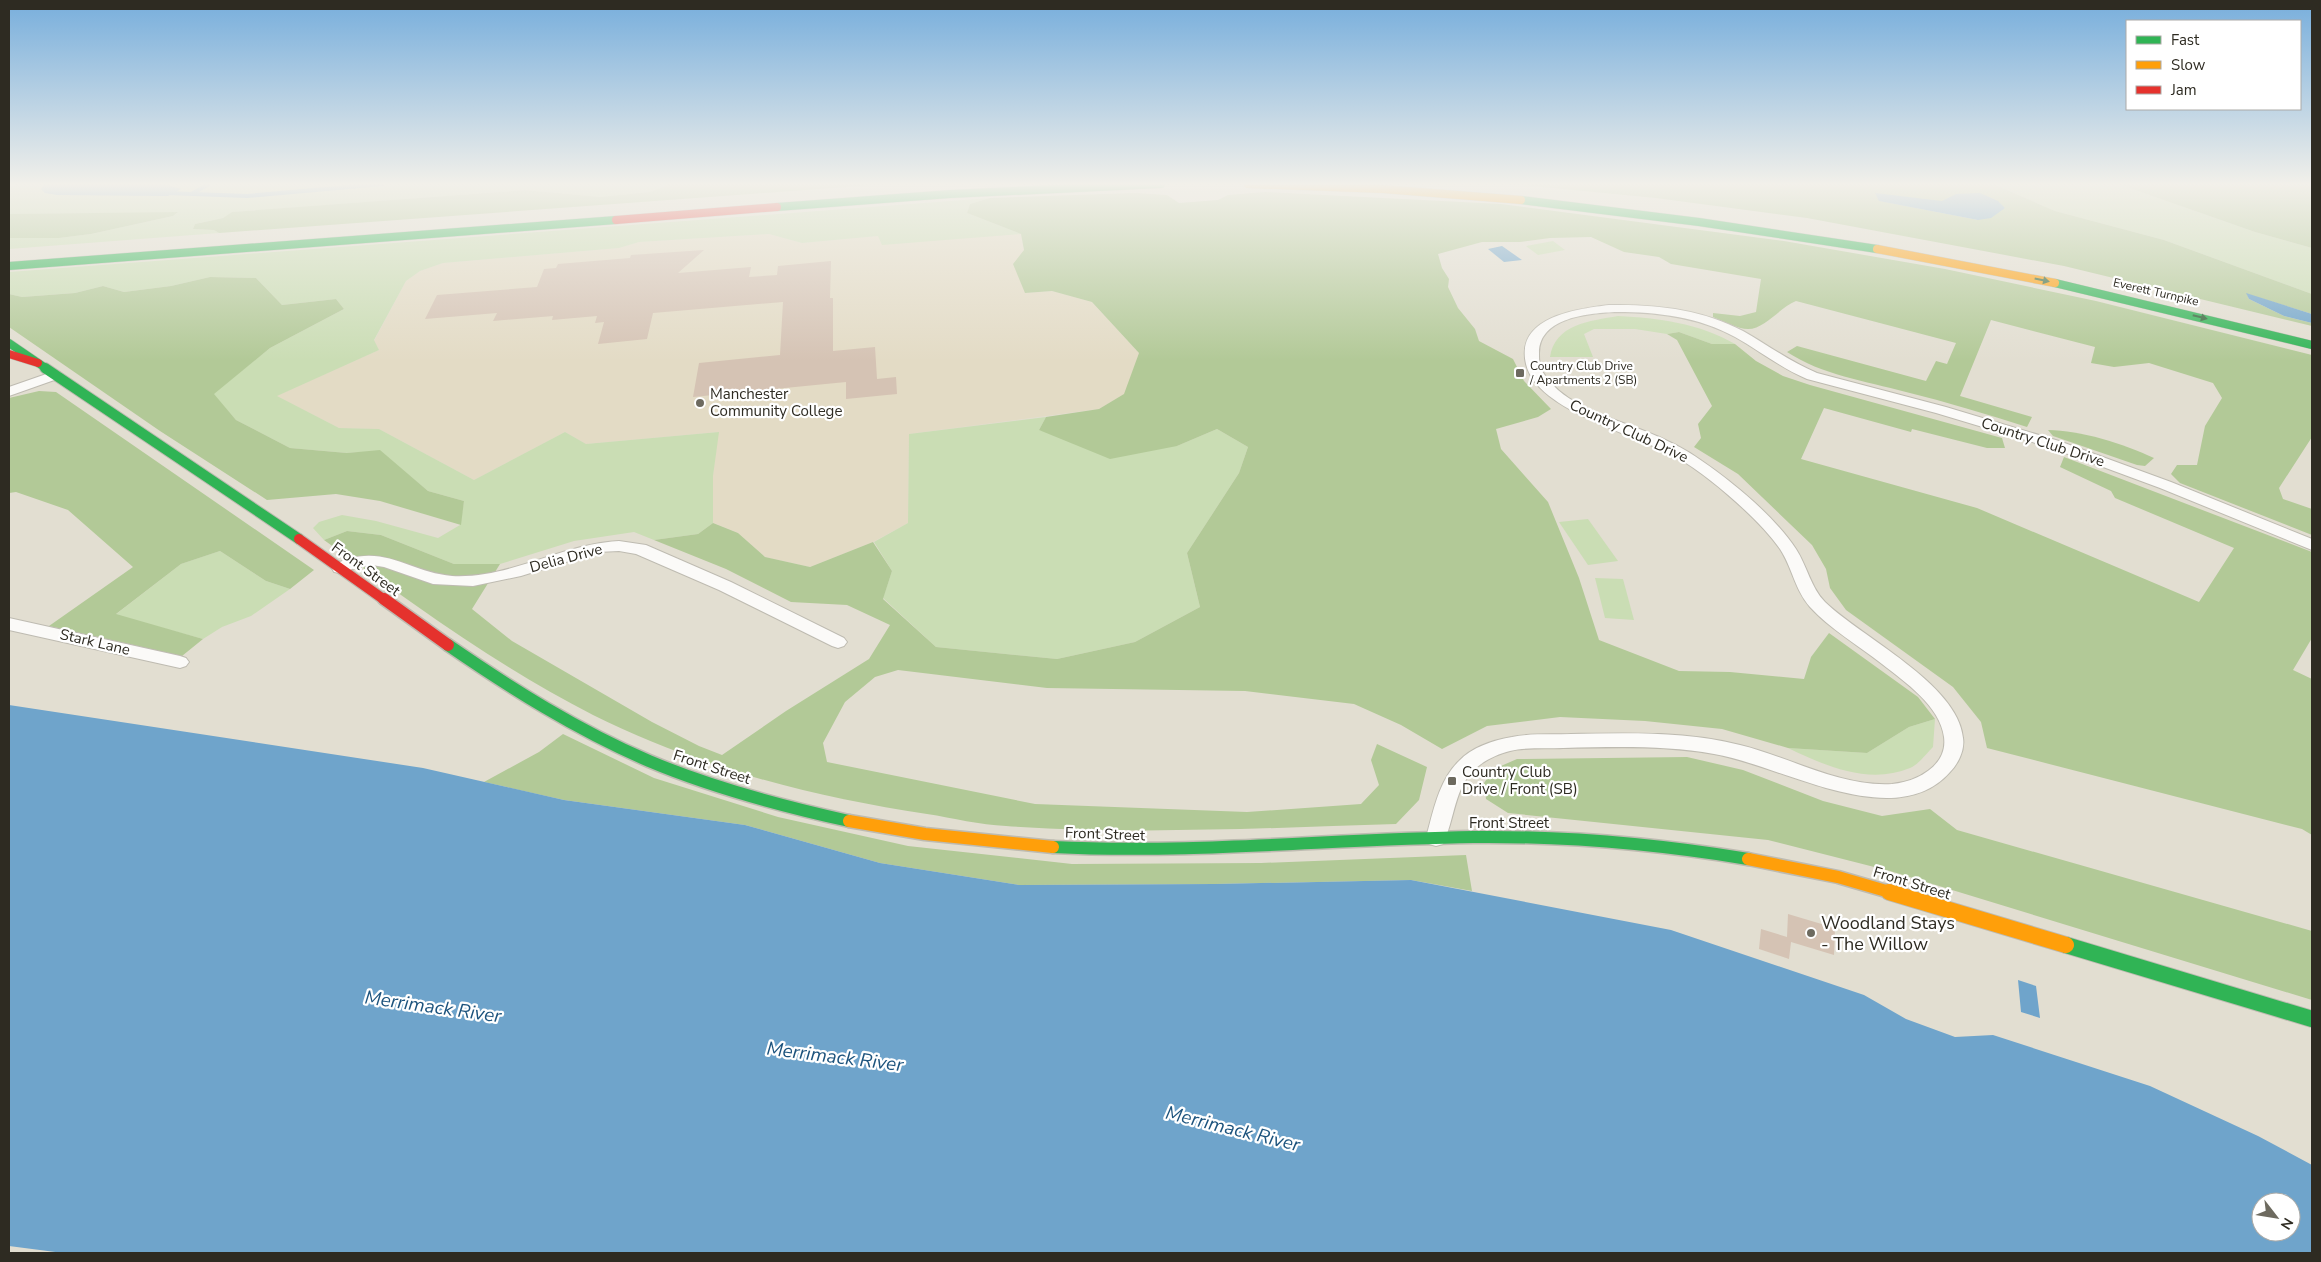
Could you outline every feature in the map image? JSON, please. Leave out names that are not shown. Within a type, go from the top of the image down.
[{"type":"main road","points":[[9,256],[184,243]]},
{"type":"main road","points":[[9,266],[311,243]]},
{"type":"main road","name":"Everett Turnpike","points":[[1845,243],[2044,280],[2180,311],[2312,345]]},
{"type":"main road","name":"Everett Turnpike","points":[[1895,243],[2032,268],[2199,306]]},
{"type":"main road","name":"Everett Turnpike","points":[[2217,310],[2312,334]]},
{"type":"main road","name":"Front Street","points":[[9,343],[195,466],[359,583],[502,681],[543,706],[590,732],[675,771],[755,797],[841,820],[887,829],[983,842],[1131,851],[1182,851],[1436,838],[1533,837],[1633,842],[1714,851],[1789,865],[1904,896],[2130,966],[2312,1019]]},
{"type":"main road","points":[[9,354],[38,363]]},
{"type":"street","name":"Country Club Drive","points":[[1436,838],[1449,792],[1460,770],[1475,756],[1493,748],[1514,743],[1653,740],[1713,746],[1771,761],[1827,782],[1874,790],[1914,787],[1928,781],[1949,762],[1953,752],[1955,741],[1952,729],[1946,713],[1936,700],[1923,687],[1839,625],[1822,610],[1804,586],[1791,553],[1782,541],[1706,470],[1686,457],[1651,439],[1578,408],[1548,388],[1535,370],[1532,361],[1531,344],[1540,331],[1569,316],[1602,308],[1642,308],[1673,312],[1705,320],[1735,333],[1782,362],[1811,376],[1955,414],[2048,443],[2153,480],[2312,545]]},
{"type":"street","points":[[9,392],[55,375]]},
{"type":"street","name":"Delia Drive","points":[[340,568],[363,559],[382,560],[438,580],[475,581],[501,577],[580,552],[626,546],[640,550],[725,586],[838,642]]},
{"type":"street","name":"Stark Lane","points":[[9,624],[180,662]]},
{"type":"shaded area","name":"Manchester Community College","points":[[635,243],[1023,243],[1025,293],[1052,291],[1092,302],[1139,353],[1125,394],[1099,409],[909,434],[908,523],[873,542],[810,567],[765,557],[738,533],[713,523],[713,476],[718,432],[586,444],[565,432],[474,480],[379,429],[339,428],[276,396],[379,350],[374,341],[406,281],[420,271],[443,263],[619,248]]},
{"type":"green space","points":[[9,243],[89,243],[9,249]]},
{"type":"green space","points":[[395,243],[636,243],[619,248],[443,263],[420,271],[406,281],[374,340],[379,350],[277,396],[339,428],[379,429],[474,480],[565,432],[586,444],[719,432],[713,476],[713,523],[698,534],[654,540],[634,532],[574,541],[500,564],[454,564],[381,535],[347,531],[324,540],[313,528],[319,522],[342,515],[376,521],[438,538],[460,525],[464,501],[428,491],[380,451],[347,453],[290,448],[236,420],[213,394],[270,348],[344,309],[336,299],[282,305],[256,278],[210,277],[171,286],[124,292],[103,286],[75,293],[22,297],[9,294],[9,272]]},
{"type":"green space","points":[[881,243],[909,243],[882,245]]},
{"type":"green space","points":[[1023,243],[1479,243],[1438,254],[1442,268],[1449,279],[1448,287],[1458,308],[1475,329],[1479,341],[1513,359],[1524,381],[1551,409],[1538,417],[1496,429],[1501,449],[1548,502],[1579,578],[1599,640],[1679,671],[1730,672],[1804,679],[1811,657],[1829,633],[1918,697],[1935,719],[1909,727],[1867,753],[1788,748],[1722,729],[1645,721],[1560,717],[1487,726],[1442,749],[1401,725],[1354,704],[1245,691],[1047,688],[898,670],[875,677],[845,702],[823,743],[827,762],[1035,804],[1247,812],[1361,804],[1379,785],[1371,760],[1377,744],[1427,767],[1419,800],[1396,824],[1250,829],[1104,830],[986,824],[841,799],[798,789],[714,765],[632,733],[558,696],[489,655],[324,540],[347,531],[381,535],[454,564],[500,564],[472,609],[512,641],[652,722],[699,746],[722,755],[786,711],[869,659],[890,625],[847,605],[791,602],[726,569],[654,540],[698,534],[713,523],[738,533],[765,557],[810,567],[873,542],[892,571],[883,599],[936,647],[1057,659],[1135,642],[1200,607],[1187,553],[1239,473],[1248,447],[1217,429],[1177,446],[1110,459],[1039,430],[1046,417],[1099,409],[1124,394],[1139,353],[1092,302],[1052,291],[1025,293],[1013,264],[1024,250]]},
{"type":"green space","points":[[1556,243],[1565,250],[1538,255],[1526,246]]},
{"type":"green space","points":[[1604,243],[1795,243],[1945,269],[2096,301],[2312,355],[2312,437],[2279,488],[2283,499],[2312,509],[2312,535],[2180,483],[2171,474],[2177,465],[2197,465],[2205,426],[2222,398],[2213,383],[2149,363],[2114,367],[2091,363],[2095,347],[1991,320],[1960,396],[2032,417],[2027,427],[1951,404],[1829,372],[1800,360],[1787,352],[1797,346],[1926,381],[1936,361],[1947,364],[1956,343],[1796,301],[1760,326],[1748,329],[1740,328],[1713,317],[1713,313],[1740,316],[1756,312],[1761,279],[1671,264],[1659,257],[1624,252]]},
{"type":"green space","points":[[1940,243],[2172,243],[2312,294],[2312,314],[2247,294],[2249,299],[2284,316],[2312,323],[2312,326],[2064,266]]},
{"type":"green space","points":[[2172,243],[2294,243],[2312,248],[2312,294]]},
{"type":"green space","points":[[2294,243],[2312,243],[2312,248]]},
{"type":"green space","points":[[210,277],[256,278],[282,305],[336,299],[344,309],[270,348],[214,394],[236,420],[290,448],[347,453],[380,450],[428,491],[464,501],[461,525],[380,501],[336,494],[267,500],[160,431],[9,327],[9,294],[22,297],[75,293],[103,286],[124,292],[171,286]]},
{"type":"green space","points":[[1618,316],[1663,320],[1693,326],[1735,344],[1712,344],[1679,332],[1667,334],[1635,329],[1594,329],[1584,334],[1593,357],[1550,357],[1553,346],[1566,331],[1585,322]]},
{"type":"green space","points":[[1679,332],[1712,344],[1735,344],[1756,361],[1783,376],[1810,385],[2002,438],[2005,448],[1987,448],[1912,429],[1911,432],[1824,408],[1801,459],[1977,508],[2199,602],[2234,548],[2115,498],[2111,491],[2060,467],[2064,457],[2312,552],[2312,638],[2293,670],[2312,679],[2312,835],[2302,829],[1987,748],[1981,722],[1953,687],[1846,610],[1830,588],[1826,569],[1812,545],[1738,474],[1694,447],[1701,438],[1698,424],[1712,406],[1677,340],[1667,334]]},
{"type":"green space","points":[[39,391],[56,392],[314,570],[290,589],[266,581],[220,551],[181,564],[116,614],[203,639],[182,656],[49,626],[133,567],[68,510],[16,492],[9,493],[9,398]]},
{"type":"green space","points":[[1046,417],[1039,430],[1177,446],[1217,429],[1248,447],[1239,473],[1187,553],[1200,607],[1135,642],[1057,659],[936,647],[883,598],[892,571],[874,542],[908,523],[909,434]]},
{"type":"green space","points":[[2048,430],[2088,435],[2154,458],[2145,466],[2137,465],[2053,436]]},
{"type":"green space","points":[[1588,519],[1618,561],[1588,565],[1559,522]]},
{"type":"green space","points":[[220,551],[266,581],[290,589],[251,616],[222,627],[203,639],[115,615],[181,564]]},
{"type":"green space","points":[[1595,578],[1623,579],[1634,620],[1605,618]]},
{"type":"green space","points":[[1935,719],[1933,747],[1919,762],[1910,768],[1895,773],[1879,775],[1848,771],[1832,767],[1788,748],[1867,753],[1909,727]]},
{"type":"green space","points":[[563,734],[654,778],[778,817],[908,846],[1072,864],[1261,863],[1466,855],[1472,891],[1411,880],[1019,885],[880,863],[745,825],[564,800],[484,782],[539,752]]},
{"type":"green space","points":[[1687,757],[1743,770],[1823,801],[1882,816],[1930,809],[1957,830],[2312,931],[2312,1000],[1890,871],[1768,840],[1508,813],[1486,799],[1484,783],[1494,769],[1517,759]]},
{"type":"water","points":[[1502,246],[1522,260],[1504,262],[1488,249]]},
{"type":"water","points":[[2246,293],[2312,314],[2312,323],[2284,316],[2249,299]]},
{"type":"water","name":"Merrimack River","points":[[9,705],[423,768],[564,800],[745,825],[880,863],[1019,885],[1411,880],[1671,930],[1864,995],[1906,1019],[1955,1037],[1993,1035],[2150,1086],[2258,1136],[2312,1165],[2312,1253],[63,1253],[9,1246]]},
{"type":"water","points":[[2018,980],[2036,986],[2040,1018],[2021,1012]]},
{"type":"building","name":"Manchester Community College","points":[[704,250],[678,273],[751,267],[749,277],[777,275],[778,266],[831,261],[830,298],[833,298],[833,351],[875,347],[877,379],[896,377],[897,394],[846,399],[846,382],[693,397],[699,363],[780,355],[783,302],[653,313],[647,339],[598,344],[604,322],[595,323],[597,316],[552,320],[553,316],[493,321],[497,313],[425,319],[437,295],[537,287],[544,269],[556,268],[558,264],[630,258],[631,255]]},
{"type":"building","name":"Woodland Stays - The Willow","points":[[1788,914],[1835,928],[1834,955],[1791,942],[1789,959],[1759,949],[1761,929],[1787,937]]},
{"type":"traffic: fast","points":[[9,266],[314,243]]},
{"type":"traffic: fast","points":[[1838,243],[1877,249]]},
{"type":"traffic: fast","points":[[2055,283],[2312,345]]},
{"type":"traffic: fast","points":[[9,343],[299,539]]},
{"type":"traffic: fast","points":[[448,645],[554,713],[648,761],[733,792],[849,821]]},
{"type":"traffic: fast","points":[[1053,847],[1149,850],[1197,849],[1435,838],[1513,837],[1631,843],[1748,859]]},
{"type":"traffic: fast","points":[[2066,945],[2312,1019]]},
{"type":"traffic: slow","points":[[1877,249],[2055,283]]},
{"type":"traffic: slow","points":[[849,821],[925,834],[1053,847]]},
{"type":"traffic: slow","points":[[1748,859],[1838,877],[2066,945]]},
{"type":"traffic: jam","points":[[9,354],[38,363]]},
{"type":"traffic: jam","points":[[299,539],[448,645]]},
{"type":"place","name":"Country Club Drive / Apartments 2 (SB)","points":[[1520,373]]},
{"type":"place","name":"Manchester Community College","points":[[700,403]]},
{"type":"place","name":"Country Club Drive / Front (SB)","points":[[1452,781]]},
{"type":"place","name":"Woodland Stays - The Willow","points":[[1811,933]]}]
